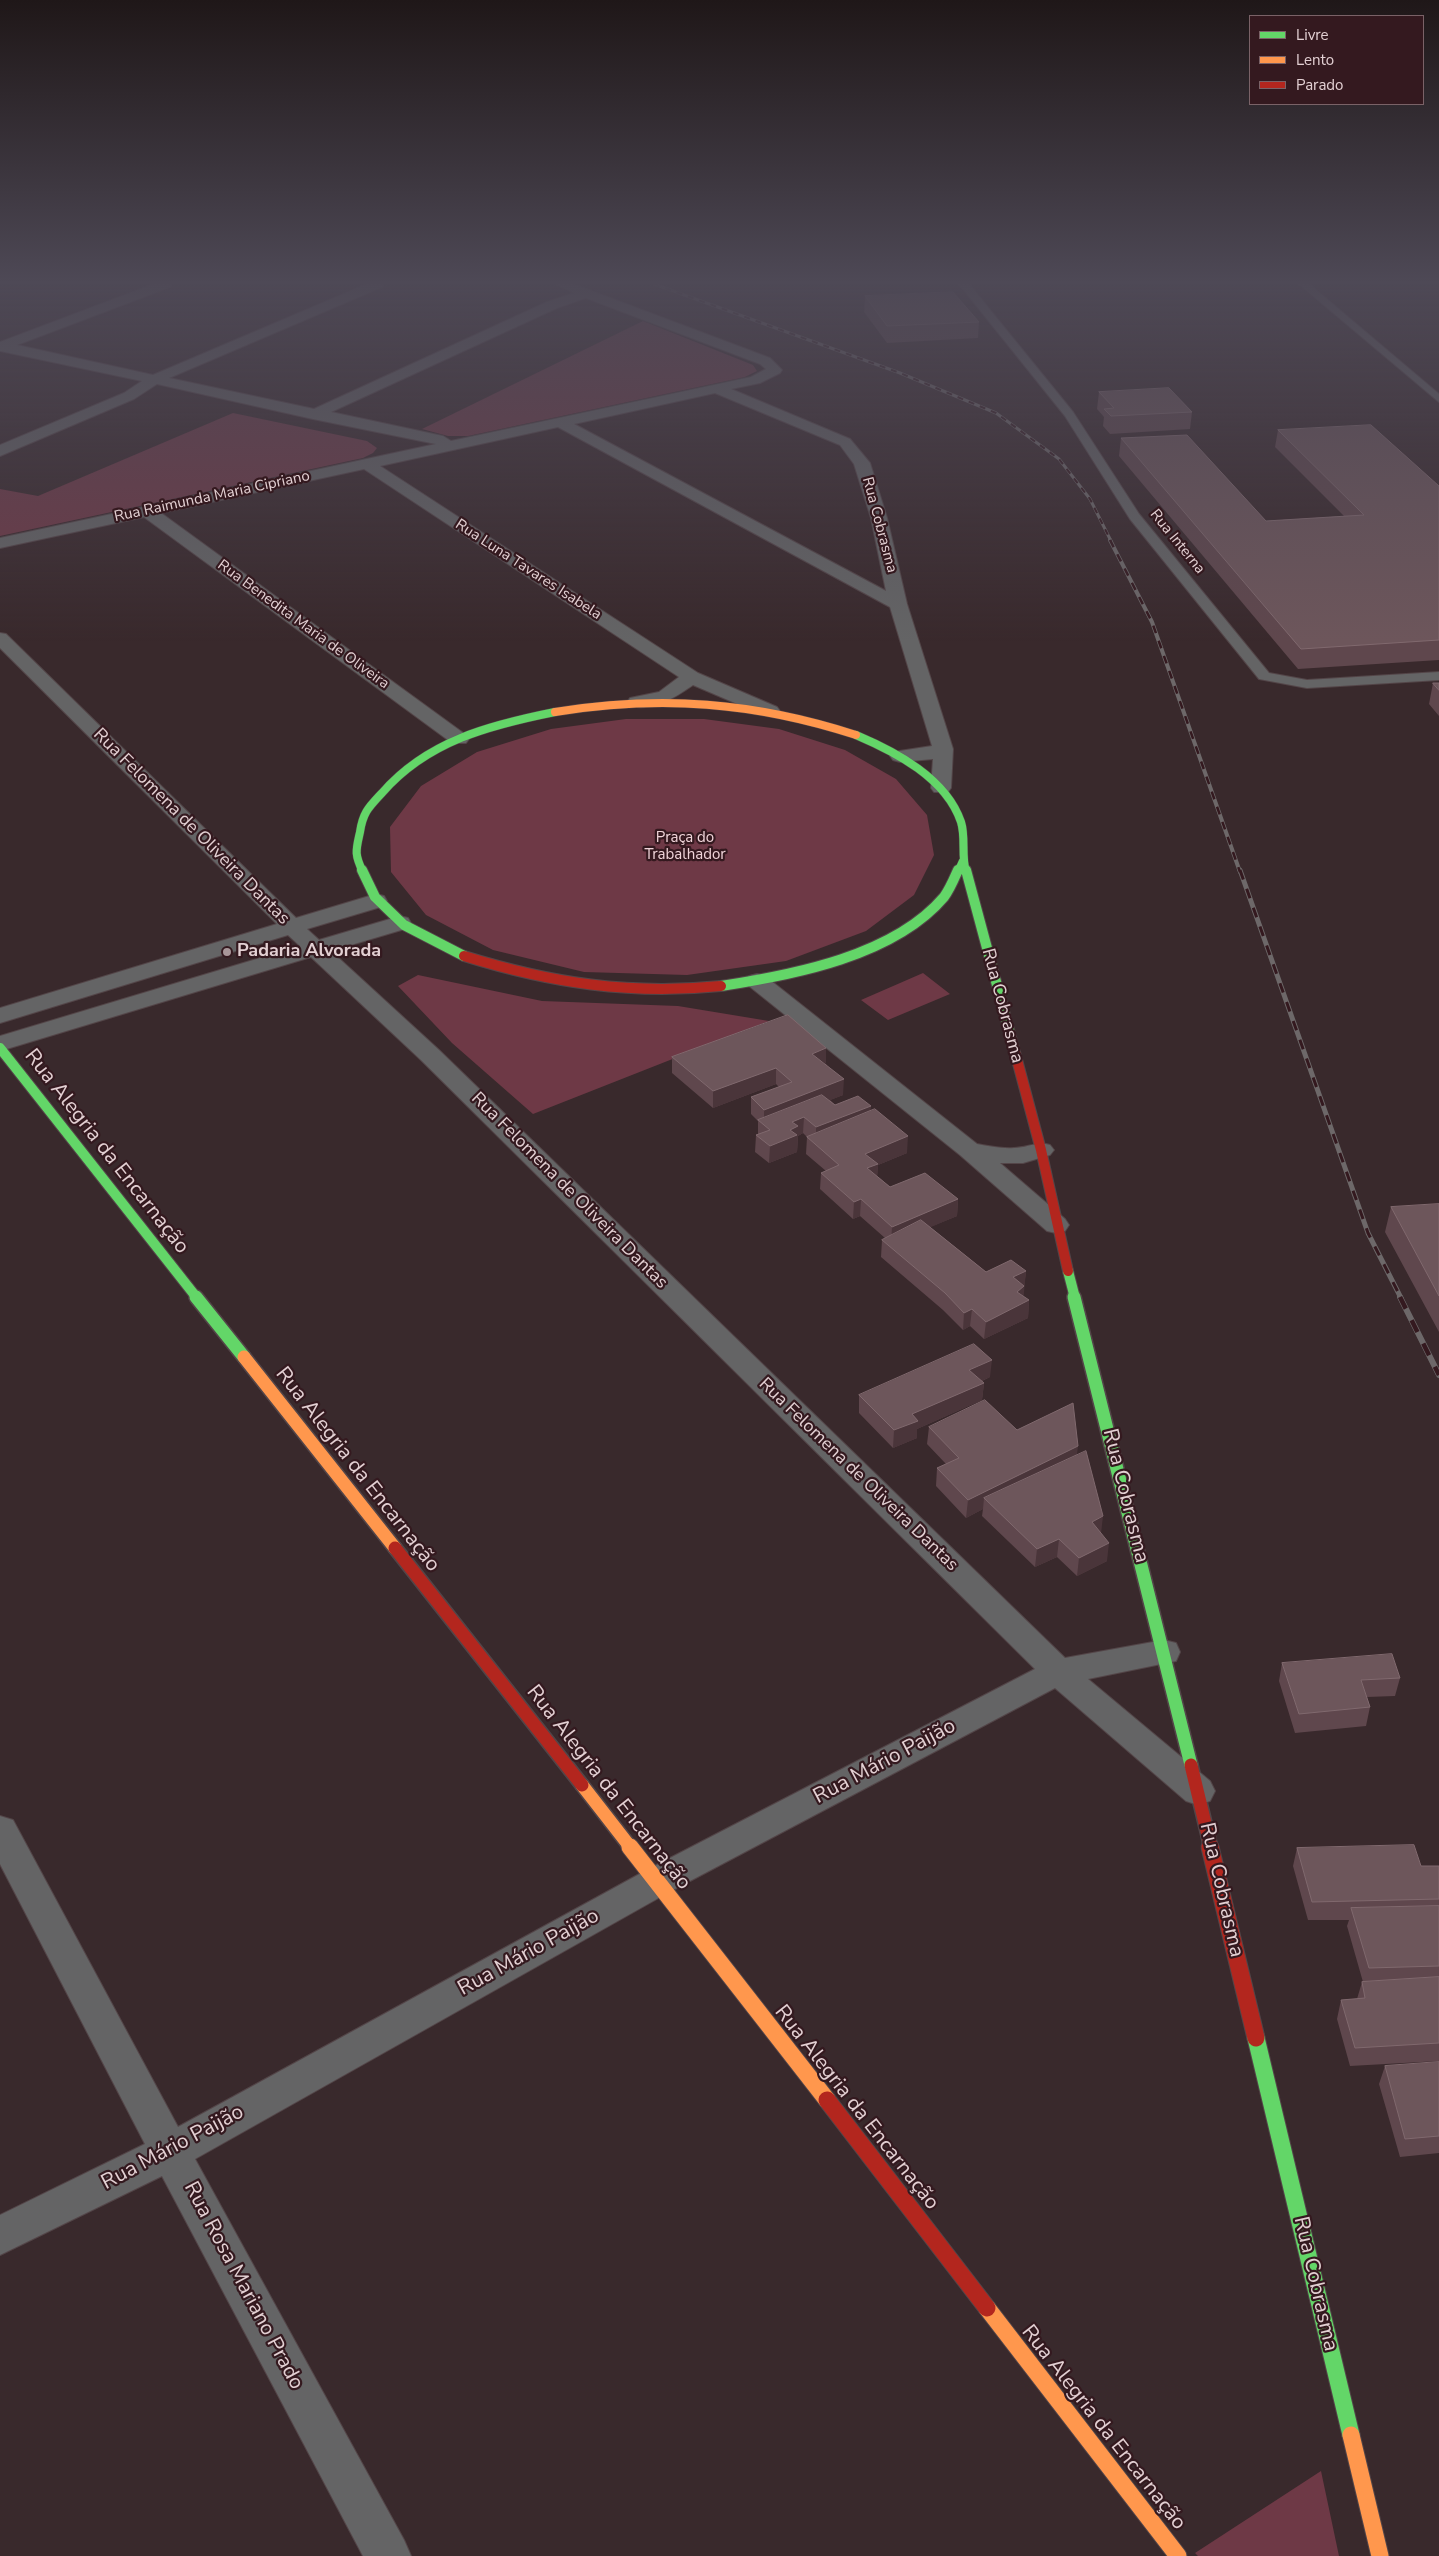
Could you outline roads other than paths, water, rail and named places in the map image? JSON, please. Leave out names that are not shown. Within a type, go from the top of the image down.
[{"type":"street","points":[[0,450],[112,403]]},
{"type":"street","points":[[260,403],[453,443]]},
{"type":"street","points":[[313,415],[338,403]]},
{"type":"street","name":"Rua Raimunda Maria Cipriano","points":[[0,543],[642,403]]},
{"type":"street","name":"Rua Cobrasma","points":[[752,403],[845,442],[862,463],[879,518],[898,604],[944,749],[941,788]]},
{"type":"street","points":[[558,421],[898,604]]},
{"type":"street","name":"Rua Luna Tavares Isabela","points":[[365,463],[691,677],[770,711]]},
{"type":"street","name":"Rua Benedita Maria de Oliveira","points":[[148,511],[459,739]]},
{"type":"street","name":"Rua Felomena de Oliveira Dantas","points":[[0,638],[292,927],[436,1061],[1058,1672],[1198,1792]]},
{"type":"street","points":[[638,702],[665,696],[691,677]]},
{"type":"street","points":[[638,702],[704,703],[770,711],[841,729],[900,756],[941,788],[962,823],[963,861],[942,899],[899,934],[836,962],[757,981],[704,988],[651,990],[597,987],[546,980],[488,966],[439,947],[400,923],[376,901],[354,856],[364,812],[400,771],[459,739],[513,720],[573,708],[638,702]]},
{"type":"street","points":[[900,756],[932,753],[944,749]]},
{"type":"street","name":"Rua Cobrasma","points":[[963,861],[1041,1150],[1056,1225],[1164,1652],[1380,2556]]},
{"type":"street","points":[[0,1016],[376,901]]},
{"type":"street","points":[[0,1044],[400,923]]},
{"type":"street","points":[[757,981],[969,1150],[1056,1225]]},
{"type":"street","name":"Rua Alegria da Encarnação","points":[[0,1048],[658,1881],[1178,2556]]},
{"type":"street","points":[[969,1150],[1005,1158],[1026,1156],[1041,1150]]},
{"type":"street","points":[[1058,1672],[1164,1652]]},
{"type":"street","name":"Rua Mário Paijão","points":[[0,2236],[170,2152],[658,1881],[1058,1672]]},
{"type":"street","name":"Rua Rosa Mariano Prado","points":[[0,1830],[170,2152],[388,2556]]},
{"type":"lane","name":"Rua Interna","points":[[1060,403],[1134,516],[1264,676],[1307,684],[1439,676]]},
{"type":"railway","points":[[973,403],[996,413],[1059,459],[1090,499],[1111,541]]},
{"type":"railway","points":[[1110,540],[1152,622],[1240,872]]},
{"type":"railway","points":[[1240,870],[1368,1233],[1401,1298]]},
{"type":"railway","points":[[1400,1297],[1439,1375]]},
{"type":"place","name":"Padaria Alvorada","points":[[227,952]]},
{"type":"park label","name":"Praça do Trabalhador","points":[[685,846]]}]
